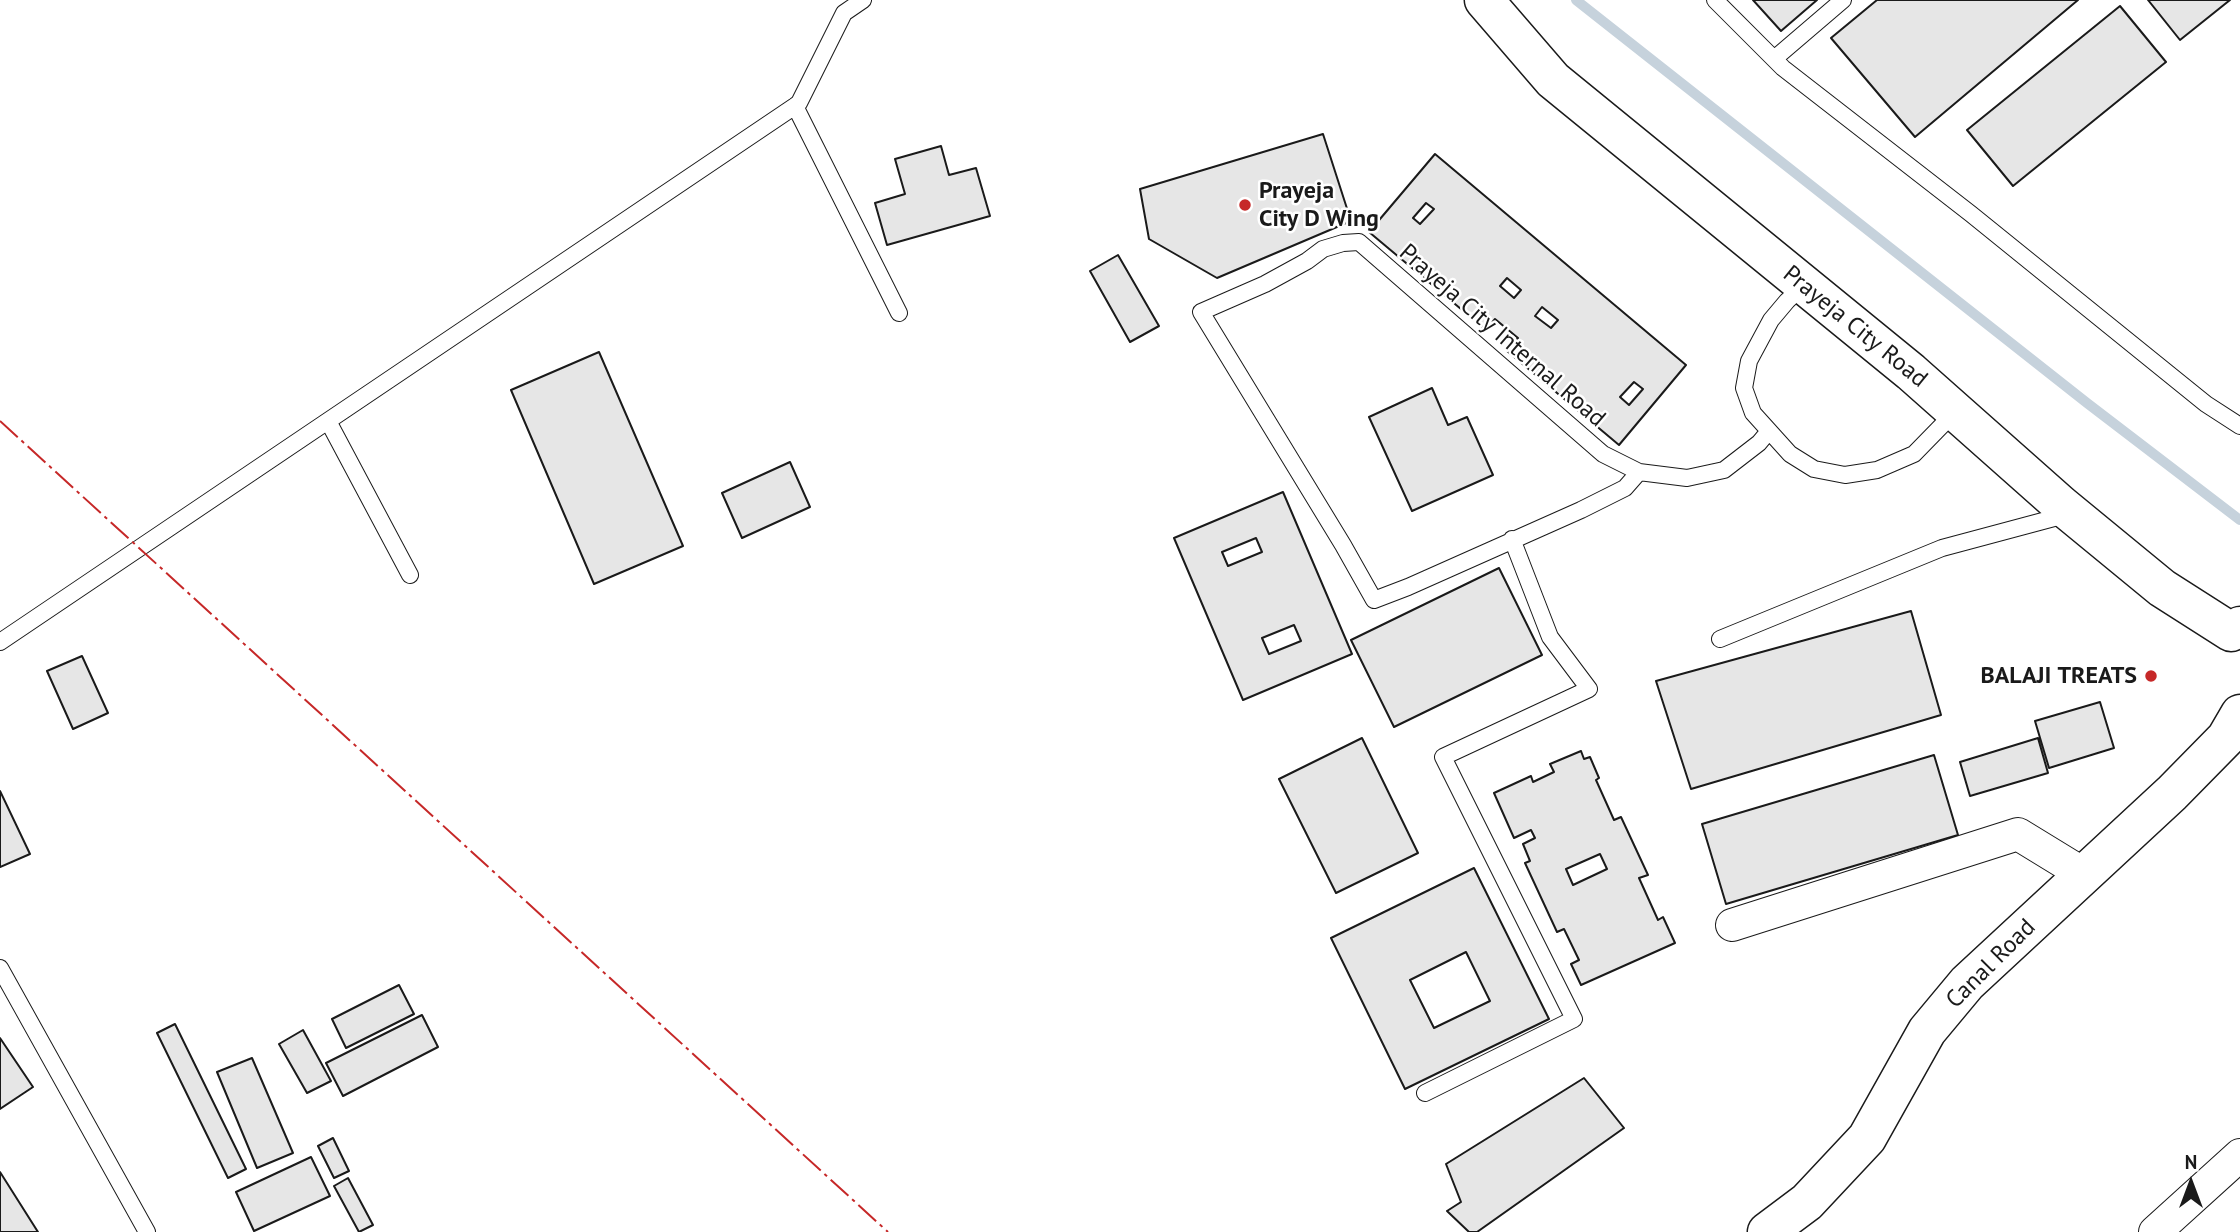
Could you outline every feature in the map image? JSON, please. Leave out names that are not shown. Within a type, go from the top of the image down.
[{"type":"street","name":"Prayeja City Road","points":[[1484,0],[1553,80],[1956,411],[2071,514],[2162,588],[2237,635]]},
{"type":"street","name":"Canal Road","points":[[1767,1232],[1807,1202],[1867,1138],[1927,1031],[1967,984],[2172,793],[2226,738],[2240,714]]},
{"type":"street","points":[[1732,925],[2018,834],[2085,875]]},
{"type":"street","points":[[2155,1232],[2240,1155]]},
{"type":"lane","points":[[0,642],[795,106],[799,103],[844,13],[863,0]]},
{"type":"lane","points":[[1715,0],[1774,59],[2206,404],[2240,426]]},
{"type":"lane","points":[[1774,59],[1843,0]]},
{"type":"lane","points":[[795,106],[899,313]]},
{"type":"lane","name":"Prayeja City Internal Road","points":[[1512,539],[1374,600],[1200,312],[1265,284],[1323,249],[1359,242],[1603,454],[1639,472],[1687,478],[1724,470],[1759,443],[1769,431]]},
{"type":"lane","points":[[1804,285],[1771,320],[1749,361],[1744,388],[1753,413],[1790,454],[1814,469],[1845,475],[1877,470],[1914,454],[1956,411]]},
{"type":"lane","points":[[328,421],[410,575]]},
{"type":"lane","points":[[1425,1093],[1574,1019],[1443,757],[1589,689],[1550,637],[1512,539],[1625,488],[1639,472]]},
{"type":"lane","points":[[1720,639],[1942,548],[2071,514]]},
{"type":"lane","points":[[0,968],[147,1232]]},
{"type":"building","points":[[1753,0],[1817,0],[1781,31]]},
{"type":"building","points":[[1877,0],[2078,0],[1915,137],[1831,38]]},
{"type":"building","points":[[2148,0],[2230,0],[2180,40]]},
{"type":"building","points":[[2120,6],[2166,62],[2013,186],[1967,130]]},
{"type":"building","name":"Prayeja City D Wing","points":[[1323,134],[1351,221],[1217,278],[1149,239],[1140,189]]},
{"type":"building","points":[[941,146],[949,175],[976,168],[990,216],[887,245],[875,203],[905,194],[895,159]]},
{"type":"building","points":[[1435,154],[1686,365],[1619,445],[1507,351],[1518,338],[1495,319],[1486,330],[1369,232]],"holes":[[[1426,203],[1434,209],[1420,224],[1413,218]],[[1507,278],[1521,290],[1514,298],[1500,286]],[[1542,307],[1558,320],[1551,328],[1535,316]],[[1634,382],[1643,389],[1629,405],[1620,397]]]},
{"type":"building","points":[[1118,255],[1159,326],[1130,342],[1090,271]]},
{"type":"building","points":[[599,352],[683,546],[594,584],[511,390]]},
{"type":"building","points":[[1432,388],[1448,425],[1467,417],[1493,475],[1412,511],[1369,417]]},
{"type":"building","points":[[790,462],[810,507],[742,538],[722,493]]},
{"type":"building","points":[[1283,492],[1352,654],[1243,700],[1174,538]],"holes":[[[1256,538],[1262,552],[1228,566],[1222,552]],[[1294,625],[1301,641],[1269,654],[1262,638]]]},
{"type":"building","points":[[1499,568],[1542,655],[1394,727],[1351,640]]},
{"type":"building","points":[[1911,611],[1941,715],[1691,789],[1656,681]]},
{"type":"building","points":[[82,656],[108,713],[73,729],[47,671]]},
{"type":"building","points":[[2100,702],[2114,748],[2049,768],[2035,721]]},
{"type":"building","points":[[1362,738],[1418,853],[1336,893],[1279,779]]},
{"type":"building","points":[[2038,738],[2048,773],[1970,796],[1960,762]]},
{"type":"building","points":[[1581,751],[1584,759],[1590,757],[1599,778],[1596,780],[1614,820],[1621,817],[1648,875],[1639,878],[1658,920],[1663,917],[1675,943],[1581,985],[1571,964],[1579,960],[1564,929],[1557,932],[1525,863],[1530,861],[1523,844],[1535,838],[1531,830],[1514,838],[1494,793],[1531,776],[1533,782],[1554,772],[1550,764]],"holes":[[[1600,854],[1607,869],[1573,885],[1566,869]]]},
{"type":"building","points":[[1934,755],[1958,835],[1726,904],[1702,824]]},
{"type":"building","points":[[0,791],[30,854],[0,867]]},
{"type":"building","points":[[1474,868],[1549,1019],[1405,1089],[1331,938]],"holes":[[[1466,952],[1490,1001],[1434,1028],[1410,980]]]},
{"type":"building","points":[[399,985],[414,1014],[346,1048],[332,1019]]},
{"type":"building","points":[[422,1015],[438,1047],[343,1096],[326,1063]]},
{"type":"building","points":[[175,1024],[246,1169],[228,1178],[157,1033]]},
{"type":"building","points":[[303,1030],[331,1081],[307,1093],[279,1044]]},
{"type":"building","points":[[0,1038],[33,1087],[0,1109]]},
{"type":"building","points":[[252,1058],[293,1153],[257,1168],[217,1072]]},
{"type":"building","points":[[1584,1078],[1624,1128],[1477,1232],[1469,1232],[1447,1211],[1461,1202],[1446,1164]]},
{"type":"building","points":[[333,1138],[349,1171],[334,1178],[318,1146]]},
{"type":"building","points":[[311,1157],[330,1196],[254,1231],[236,1192]]},
{"type":"building","points":[[0,1172],[38,1232],[0,1232]]},
{"type":"building","points":[[348,1178],[373,1225],[359,1232],[334,1186]]},
{"type":"waterway","points":[[1576,0],[2087,403],[2240,520]]},
{"type":"power","points":[[0,421],[888,1232]]},
{"type":"place","name":"Prayeja City D Wing","points":[[1245,205]]},
{"type":"place","name":"BALAJI TREATS","points":[[2151,676]]}]
